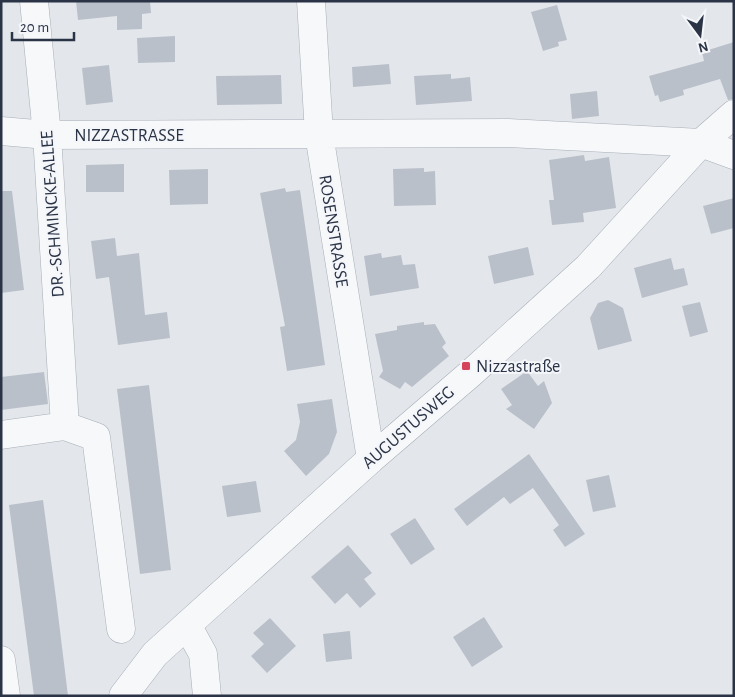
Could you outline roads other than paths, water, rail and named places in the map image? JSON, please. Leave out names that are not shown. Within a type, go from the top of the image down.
[{"type":"street","name":"DR.-SCHMINCKE-ALLEE","points":[[34,1],[47,135],[65,426]]},
{"type":"street","name":"ROSENSTRASSE","points":[[311,1],[319,134],[371,459]]},
{"type":"street","name":"AUGUSTUSWEG","points":[[123,696],[155,654],[588,267],[701,143],[734,114]]},
{"type":"street","name":"NIZZASTRASSE","points":[[1,131],[47,135],[508,133],[701,143],[734,155]]},
{"type":"street","points":[[1,435],[65,426],[96,437],[121,630]]},
{"type":"street","points":[[187,625],[202,654],[207,696]]},
{"type":"street","points":[[1,660],[6,696]]},
{"type":"place","name":"Nizzastraße","points":[[466,366]]}]
